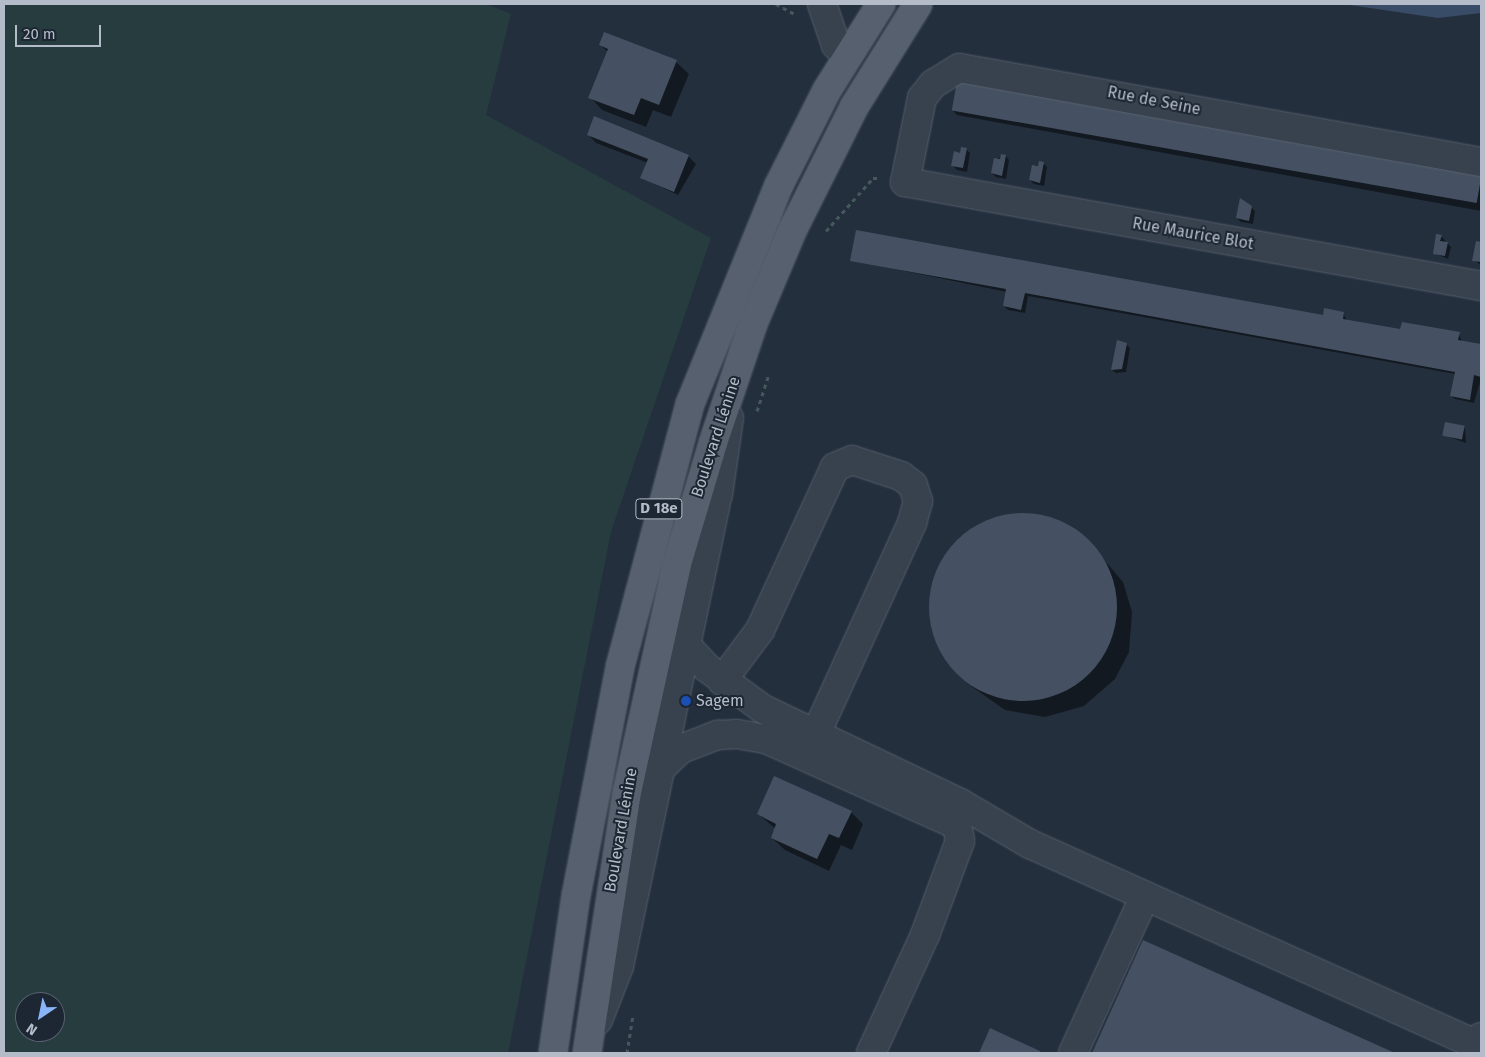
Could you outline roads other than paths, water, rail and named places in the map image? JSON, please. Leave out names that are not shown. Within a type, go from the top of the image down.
[{"type":"main road","name":"Boulevard Lénine","points":[[553,1053],[576,896],[615,695],[661,502],[724,311],[778,185],[848,55],[881,4]]},
{"type":"main road","name":"Boulevard Lénine","points":[[587,1050],[627,792],[652,672],[677,564],[736,375],[793,229],[854,107],[918,4]]},
{"type":"street","points":[[822,4],[836,45],[848,55]]},
{"type":"street","name":"Rue de Seine","points":[[905,182],[922,98],[940,79],[959,68],[1481,162]]},
{"type":"street","name":"Rue Maurice Blot","points":[[905,182],[1481,286]]},
{"type":"street","points":[[587,1050],[619,966],[684,643],[718,494],[736,375]]},
{"type":"street","points":[[722,680],[760,630],[835,467],[852,460],[901,476],[913,485],[918,501],[912,523],[816,734]]},
{"type":"street","points":[[684,643],[722,680],[763,709],[970,810],[1030,844],[1478,1045]]},
{"type":"street","points":[[658,771],[681,749],[718,735],[737,734],[766,739],[949,820],[956,825],[960,841],[926,935]]},
{"type":"street","points":[[872,1053],[926,935],[978,840],[970,810]]},
{"type":"street","points":[[1073,1053],[1145,896]]},
{"type":"water","points":[[1343,4],[1481,4],[1481,13],[1438,18]]},
{"type":"place","name":"Sagem","points":[[686,701]]}]
